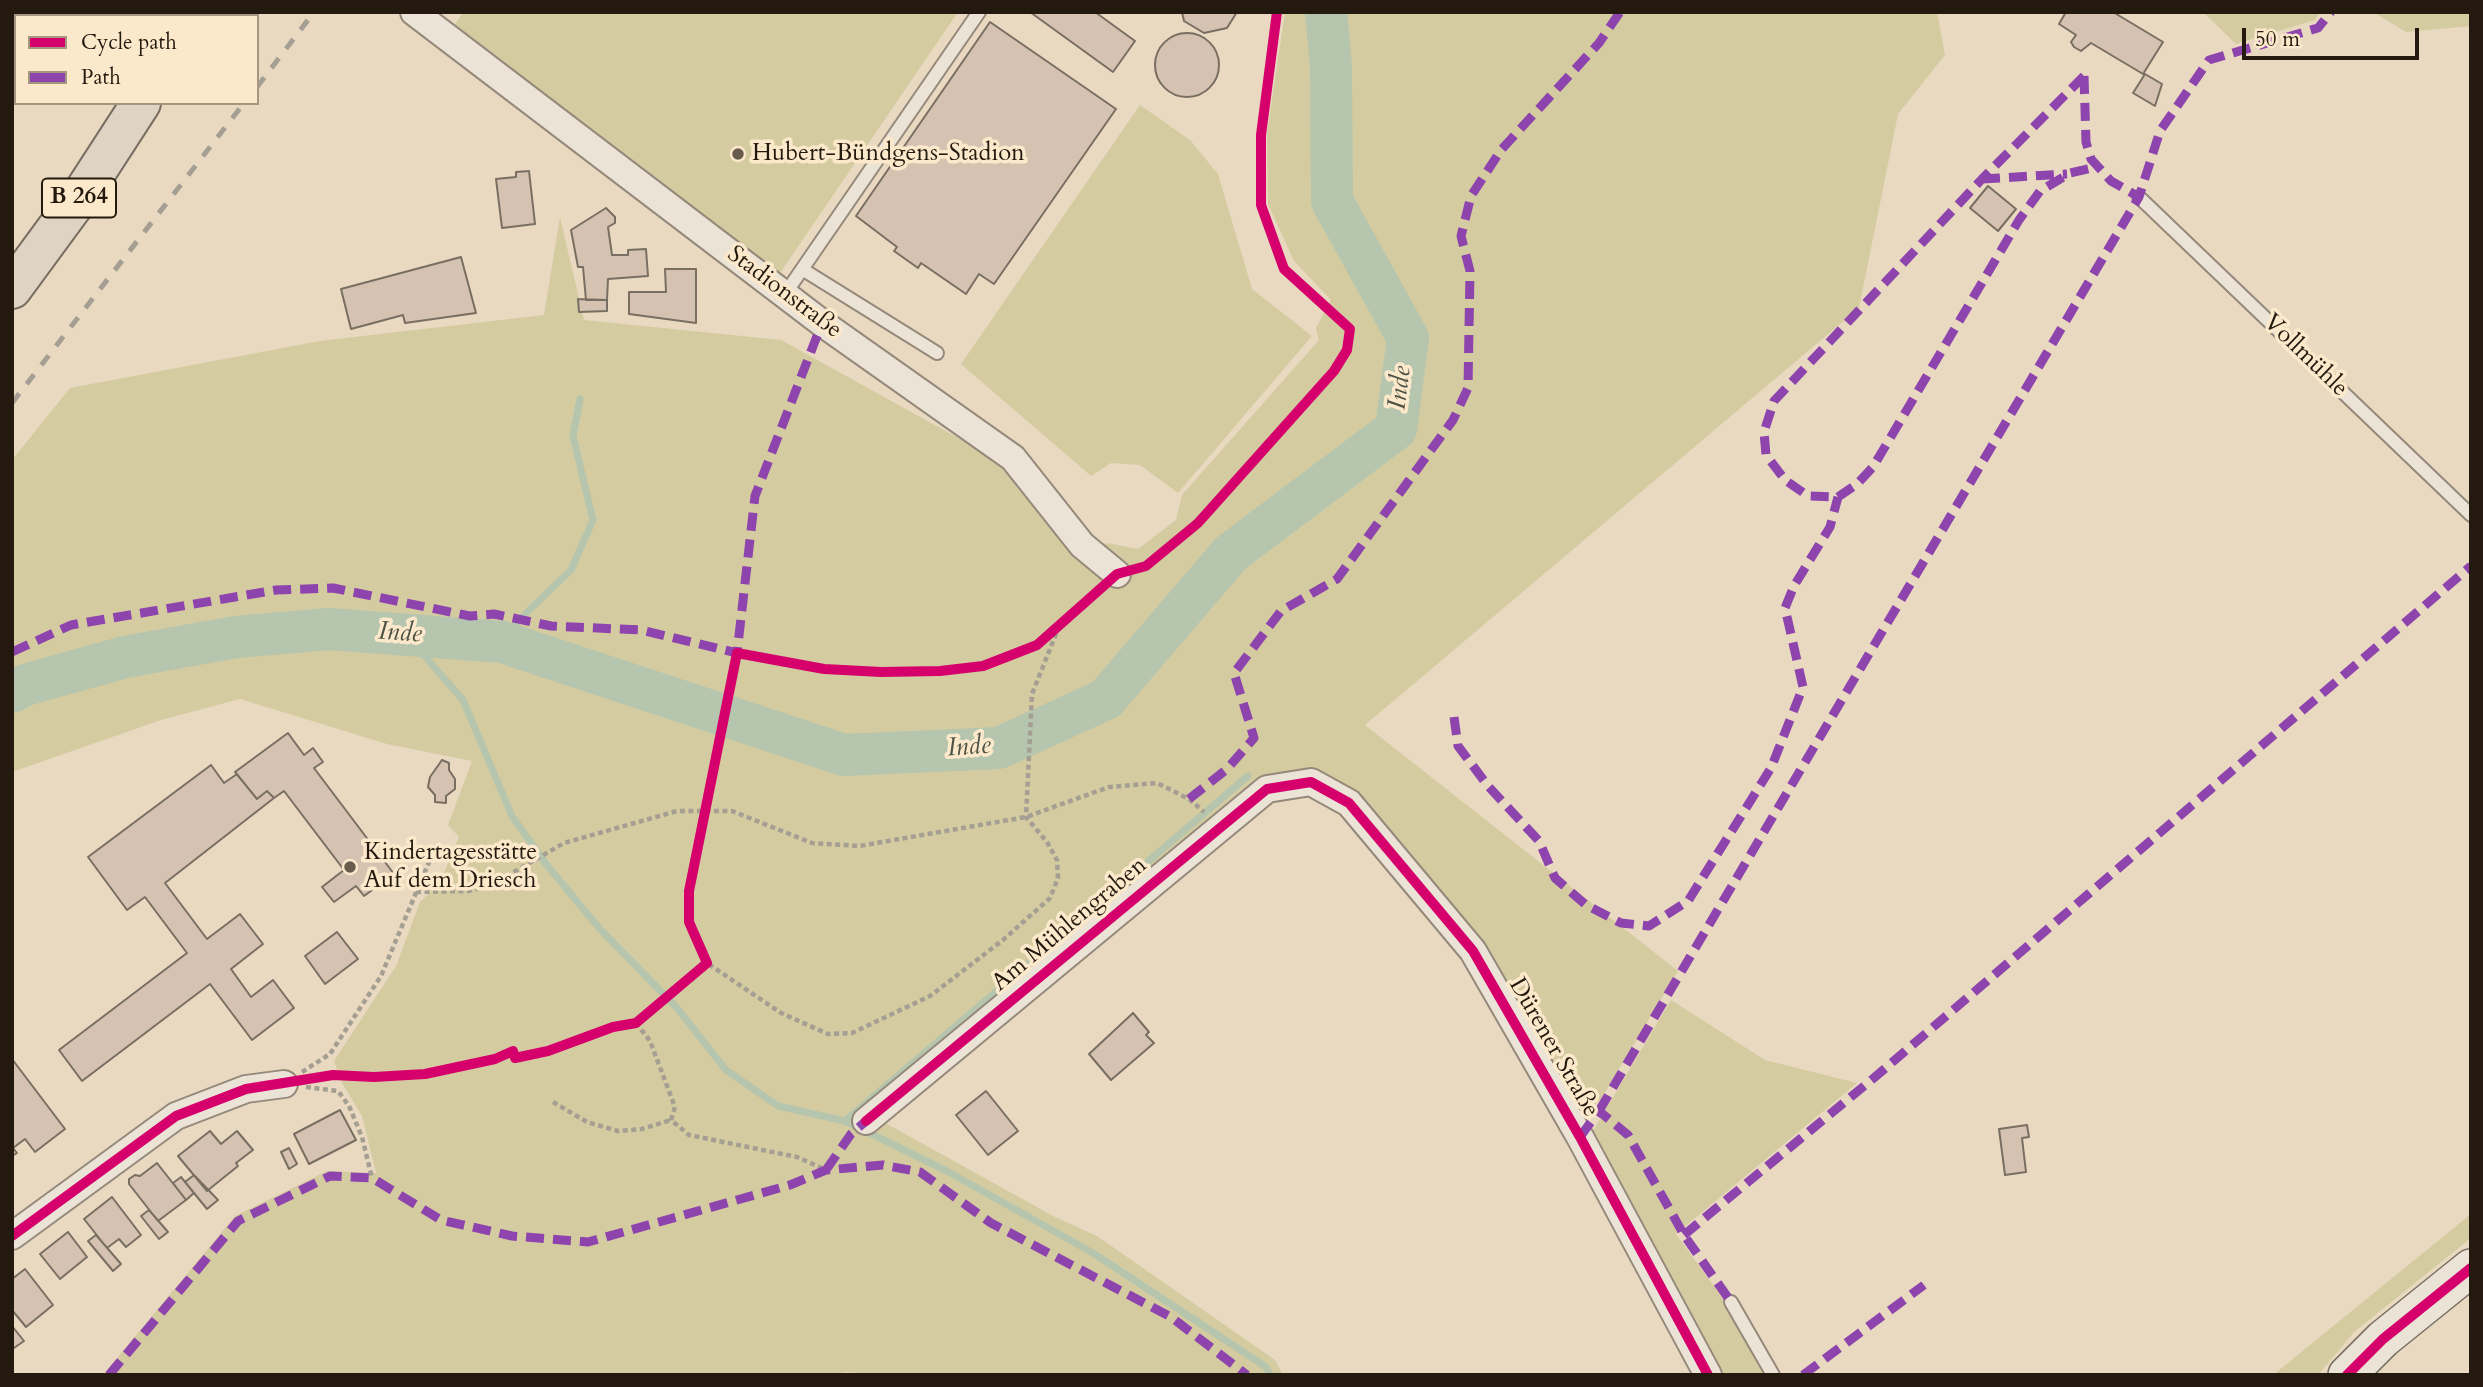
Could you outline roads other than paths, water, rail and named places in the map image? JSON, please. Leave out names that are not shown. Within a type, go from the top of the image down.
[{"type":"main road","name":"B 264","points":[[12,289],[84,191],[140,105]]},
{"type":"street","name":"Stadionstraße","points":[[414,12],[441,20],[785,294],[1013,458],[1082,545],[1117,574]]},
{"type":"street","name":"Am Mühlengraben","points":[[866,1121],[1267,789],[1311,782]]},
{"type":"street","name":"Dürener Straße","points":[[1311,782],[1349,803],[1473,951],[1580,1137],[1708,1375]]},
{"type":"street","points":[[12,1236],[176,1116],[246,1089],[284,1084]]},
{"type":"street","points":[[2347,1375],[2384,1339],[2471,1268]]},
{"type":"lane","points":[[785,294],[979,12]]},
{"type":"lane","name":"Vollmühle","points":[[2139,197],[2471,515]]},
{"type":"lane","points":[[802,270],[937,353]]},
{"type":"lane","points":[[1731,1302],[1773,1375]]},
{"type":"waterway","name":"Inde","points":[[12,692],[25,685],[125,657],[236,637],[329,629],[502,642],[844,755],[999,748],[1106,699],[1231,553],[1396,429],[1408,338],[1332,201],[1331,66],[1326,12]]},
{"type":"waterway","points":[[502,642],[521,618],[571,570],[593,520],[573,436],[580,399]]},
{"type":"waterway","points":[[407,636],[463,700],[512,816],[546,864],[599,928],[677,1008],[726,1070],[778,1106],[845,1121],[1248,776]]},
{"type":"waterway","points":[[845,1121],[945,1170],[1093,1253],[1266,1367],[1270,1375]]},
{"type":"railway","points":[[259,84],[314,12]]},
{"type":"railway","points":[[12,403],[242,105]]},
{"type":"place","name":"Hubert-Bündgens-Stadion","points":[[738,154]]},
{"type":"place","name":"Kindertagesstätte Auf dem Driesch","points":[[350,867]]}]
